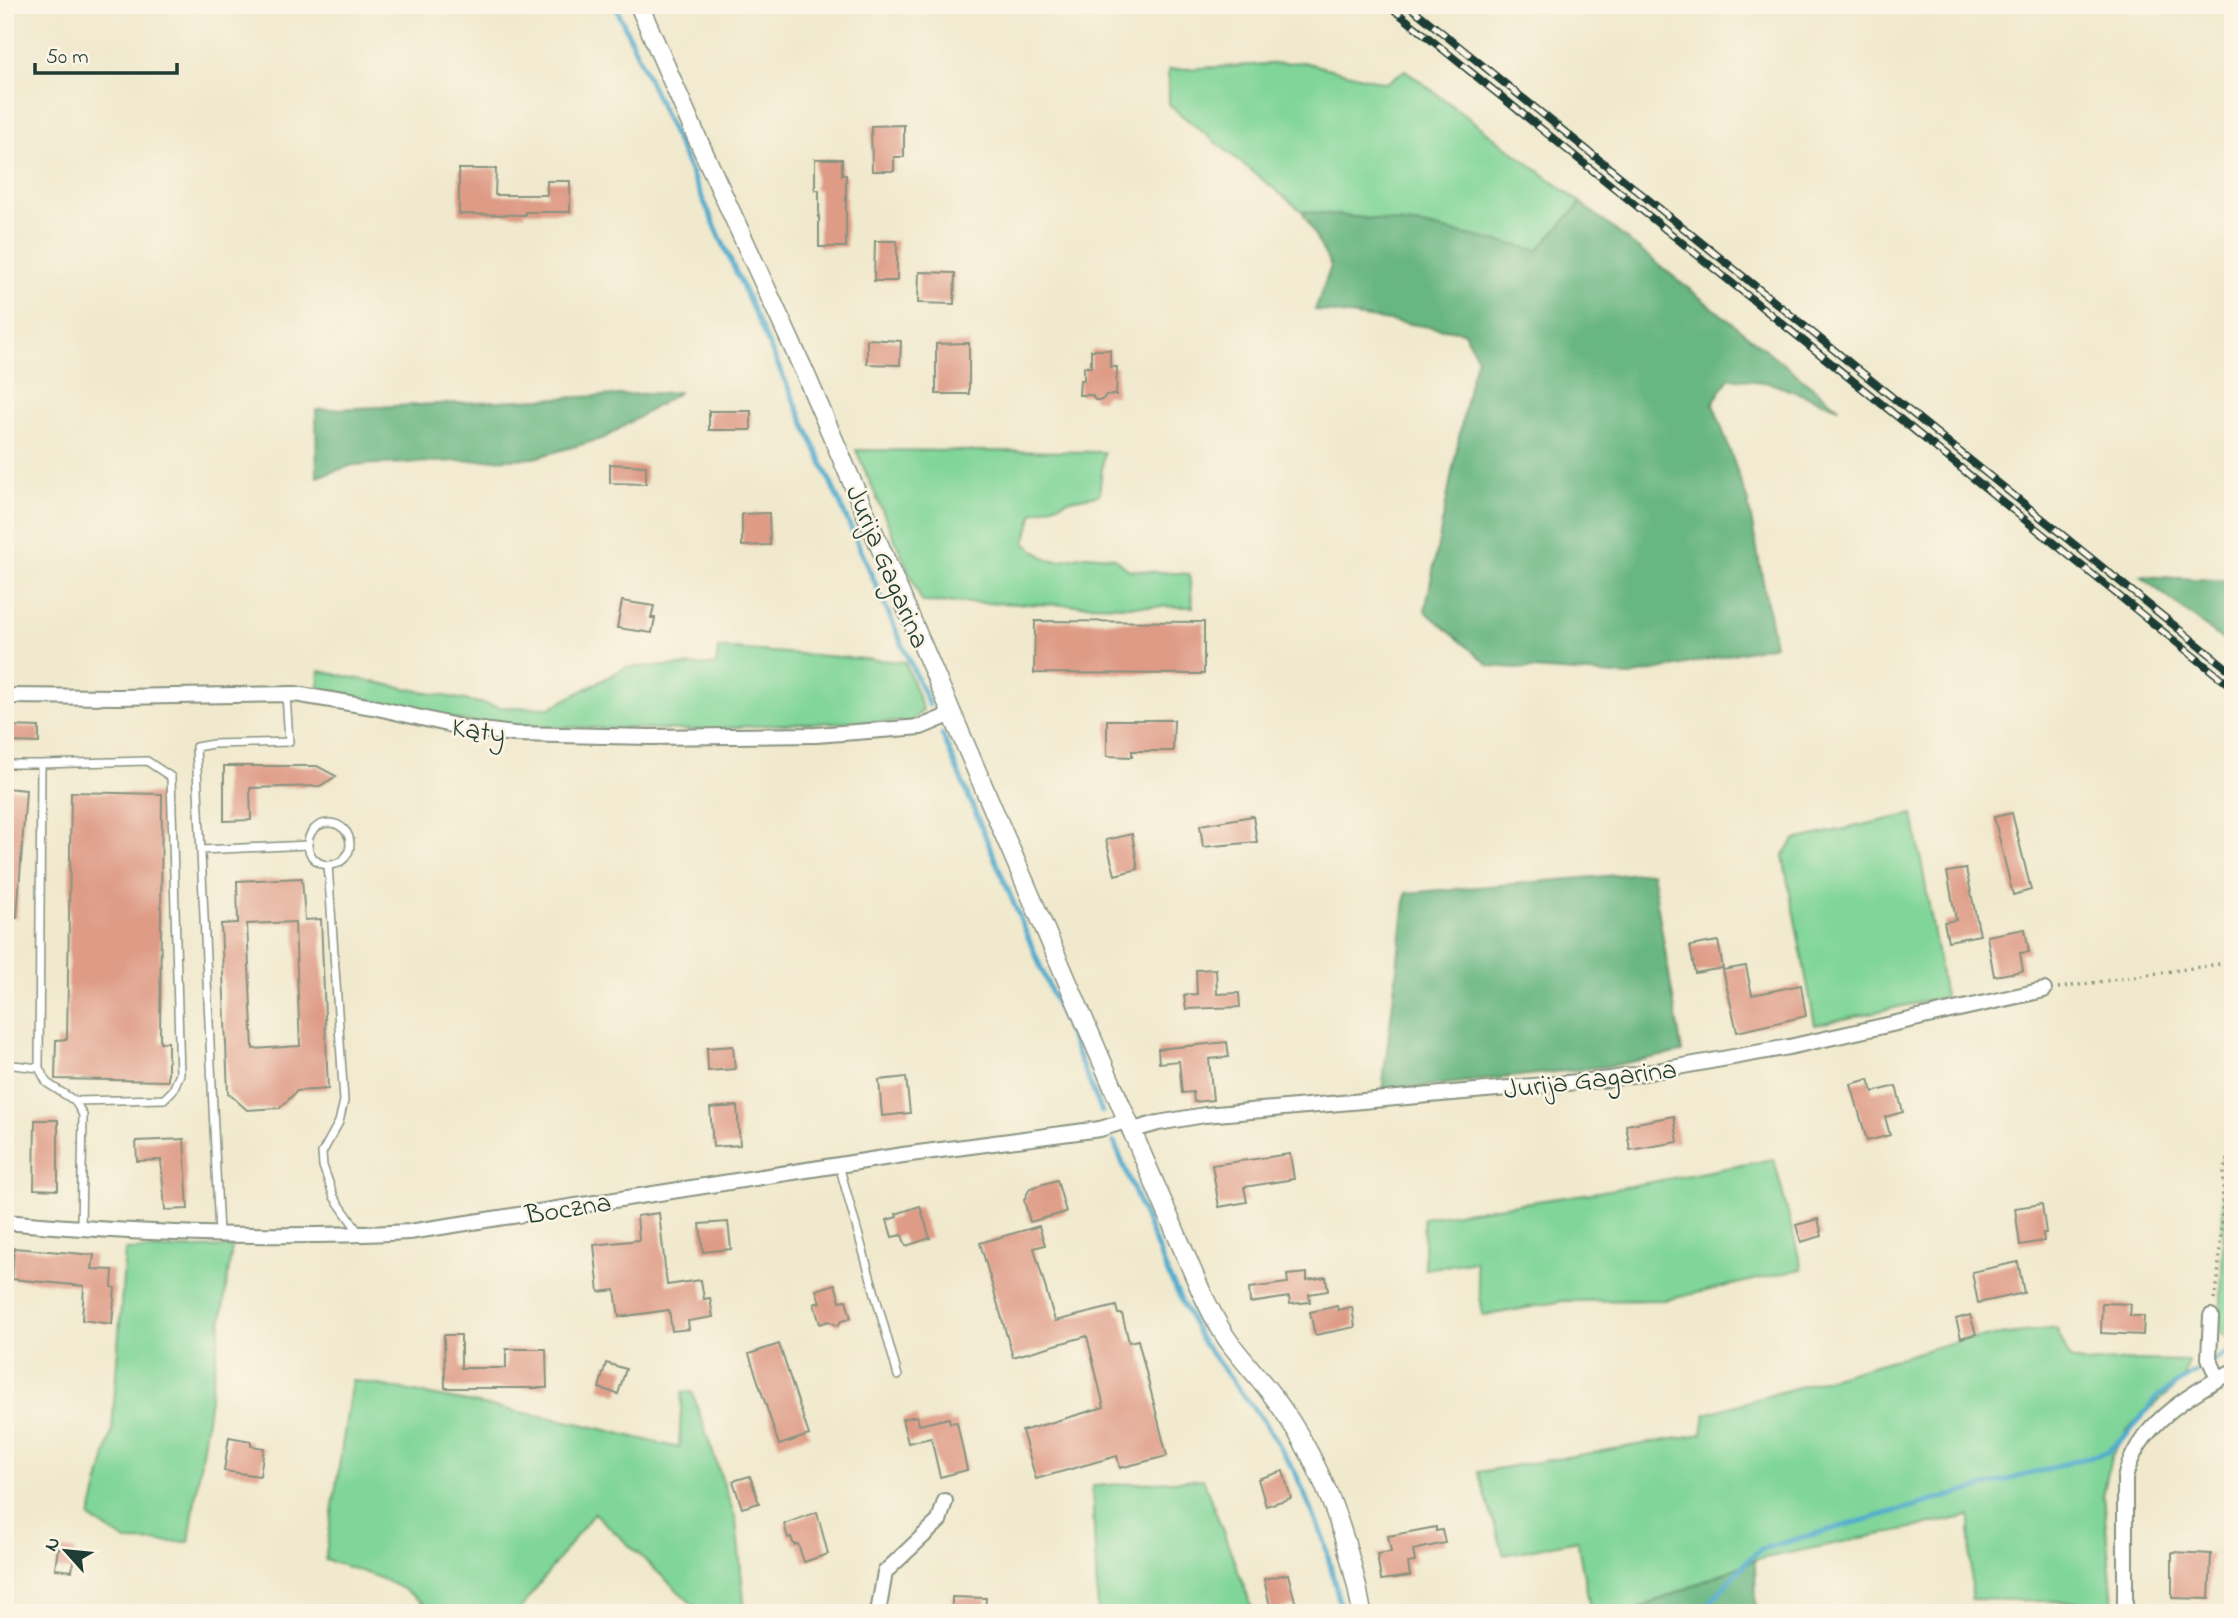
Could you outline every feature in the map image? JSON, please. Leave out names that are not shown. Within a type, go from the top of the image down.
[{"type":"street","name":"Jurija Gagarina","points":[[639,5],[806,373],[1128,1126],[1214,1318],[1230,1343],[1284,1411],[1308,1448],[1342,1532],[1357,1582],[1362,1613]]},
{"type":"street","name":"Kąty","points":[[5,696],[286,694],[373,707],[424,720],[514,734],[651,737],[816,735],[921,727],[952,713]]},
{"type":"street","name":"Jurija Gagarina","points":[[1128,1126],[1205,1115],[1611,1079],[1789,1047],[2044,990]]},
{"type":"street","name":"Boczna","points":[[5,1222],[219,1234],[360,1235],[409,1232],[839,1164],[1128,1126]]},
{"type":"street","points":[[2211,1316],[2209,1358],[2217,1375]]},
{"type":"street","points":[[2125,1613],[2125,1479],[2129,1462],[2136,1448],[2157,1424],[2217,1375],[2233,1371]]},
{"type":"street","points":[[878,1613],[886,1572],[939,1521],[945,1501]]},
{"type":"lane","points":[[219,1234],[196,747],[289,742],[286,694]]},
{"type":"lane","points":[[5,764],[147,761],[171,776],[180,1074],[173,1090],[164,1099],[75,1101]]},
{"type":"lane","points":[[41,764],[39,1068],[47,1083],[75,1101],[83,1115],[81,1227]]},
{"type":"lane","points":[[333,823],[345,830],[349,850],[341,862],[328,865],[315,860],[310,855],[308,845],[310,835],[319,825],[333,823]]},
{"type":"lane","points":[[201,850],[308,845]]},
{"type":"lane","points":[[328,865],[344,1101],[339,1122],[322,1153],[327,1182],[334,1198],[360,1235]]},
{"type":"lane","points":[[5,1064],[39,1068]]},
{"type":"lane","points":[[839,1164],[898,1376]]},
{"type":"path","points":[[2044,990],[2233,962]]},
{"type":"path","points":[[2211,1316],[2218,1281],[2224,1172],[2233,1144]]},
{"type":"green space","points":[[1303,62],[1386,83],[1405,70],[1581,203],[1538,251],[1421,225],[1302,211],[1169,105],[1168,70]]},
{"type":"green space","points":[[1581,203],[1839,408],[1770,383],[1729,378],[1713,403],[1748,502],[1775,645],[1630,676],[1490,666],[1425,611],[1477,357],[1464,332],[1315,310],[1331,266],[1302,211],[1421,225],[1538,250]]},
{"type":"green space","points":[[680,392],[604,438],[534,458],[353,465],[317,477],[316,410]]},
{"type":"green space","points":[[856,450],[1104,452],[1099,495],[1069,500],[1033,513],[1025,543],[1045,558],[1058,561],[1085,555],[1113,557],[1129,570],[1189,574],[1193,607],[922,602]]},
{"type":"green space","points":[[2140,576],[2233,581],[2233,648]]},
{"type":"green space","points":[[718,648],[905,662],[923,710],[911,722],[802,723],[693,730],[493,726],[416,712],[333,690],[319,692],[319,671],[500,707],[550,708],[627,667],[716,665]]},
{"type":"green space","points":[[1913,814],[1945,997],[1815,1025],[1783,856],[1794,840]]},
{"type":"green space","points":[[1652,872],[1682,1052],[1610,1066],[1382,1091],[1406,893]]},
{"type":"green space","points":[[2233,1132],[2233,1340],[2220,1333],[2222,1160]]},
{"type":"green space","points":[[1774,1159],[1802,1269],[1666,1300],[1563,1301],[1483,1316],[1475,1261],[1425,1269],[1423,1218],[1598,1192]]},
{"type":"green space","points":[[232,1247],[189,1542],[126,1541],[90,1518],[112,1431],[125,1250]]},
{"type":"green space","points":[[2056,1328],[2070,1359],[2086,1363],[2188,1361],[2185,1378],[2128,1429],[2111,1457],[2103,1496],[2113,1603],[1971,1599],[1970,1516],[1755,1560],[1628,1613],[1591,1613],[1577,1540],[1504,1555],[1478,1472],[1702,1434],[1705,1414],[1961,1340]]},
{"type":"green space","points":[[352,1380],[577,1423],[679,1448],[682,1393],[692,1392],[736,1520],[745,1611],[702,1613],[594,1513],[517,1613],[435,1613],[397,1586],[370,1574],[325,1560]]},
{"type":"green space","points":[[1203,1479],[1254,1613],[1098,1613],[1092,1486]]},
{"type":"green space","points":[[1755,1560],[1756,1613],[1628,1613]]},
{"type":"building","points":[[904,125],[904,157],[894,157],[894,171],[872,171],[871,126]]},
{"type":"building","points":[[815,159],[842,159],[842,175],[846,175],[846,247],[819,247],[819,190],[815,190]]},
{"type":"building","points":[[459,169],[496,169],[495,195],[547,195],[547,181],[570,181],[570,212],[525,212],[525,215],[459,214]]},
{"type":"building","points":[[875,241],[897,241],[897,281],[874,281]]},
{"type":"building","points":[[919,272],[955,273],[954,304],[918,303]]},
{"type":"building","points":[[867,339],[901,341],[900,365],[867,364]]},
{"type":"building","points":[[969,343],[969,394],[936,394],[936,344]]},
{"type":"building","points":[[1091,350],[1110,350],[1110,367],[1117,367],[1116,395],[1106,395],[1102,400],[1095,400],[1092,395],[1079,395],[1080,380],[1084,380],[1084,367],[1091,367]]},
{"type":"building","points":[[709,411],[751,411],[751,430],[709,430]]},
{"type":"building","points":[[610,464],[646,466],[646,484],[610,483]]},
{"type":"building","points":[[769,513],[770,545],[742,546],[742,514]]},
{"type":"building","points":[[622,601],[654,606],[651,618],[655,618],[652,633],[617,628]]},
{"type":"building","points":[[1035,621],[1204,622],[1204,674],[1034,673]]},
{"type":"building","points":[[1107,720],[1174,720],[1173,751],[1132,751],[1132,757],[1107,756]]},
{"type":"building","points":[[10,726],[39,727],[39,743],[10,742]]},
{"type":"building","points":[[224,766],[317,766],[336,776],[320,786],[250,788],[251,820],[224,821]]},
{"type":"building","points":[[5,788],[26,790],[17,918],[5,917]]},
{"type":"building","points":[[71,792],[162,794],[160,1042],[168,1042],[168,1081],[55,1079],[56,1040],[67,1039]]},
{"type":"building","points":[[2012,813],[2031,890],[2013,895],[1994,817]]},
{"type":"building","points":[[1253,816],[1257,842],[1203,847],[1200,825]]},
{"type":"building","points":[[1132,834],[1138,869],[1115,875],[1106,840]]},
{"type":"building","points":[[1966,869],[1980,935],[1948,941],[1944,922],[1956,920],[1947,872]]},
{"type":"building","points":[[302,878],[305,920],[321,919],[328,1089],[297,1091],[280,1108],[247,1110],[228,1093],[221,924],[238,923],[237,881]],"holes":[[[295,922],[300,1046],[253,1049],[247,924]]]},
{"type":"building","points":[[2025,929],[2029,952],[2020,953],[2023,971],[1994,976],[1987,936]]},
{"type":"building","points":[[1718,941],[1723,968],[1695,973],[1690,946]]},
{"type":"building","points":[[1746,966],[1752,995],[1801,985],[1806,1016],[1737,1032],[1723,970]]},
{"type":"building","points":[[1216,969],[1217,994],[1239,993],[1240,1007],[1186,1009],[1184,995],[1197,994],[1196,970]]},
{"type":"building","points":[[1227,1042],[1229,1057],[1209,1059],[1213,1100],[1194,1102],[1193,1092],[1182,1093],[1179,1061],[1159,1063],[1158,1049]]},
{"type":"building","points":[[733,1046],[735,1069],[708,1071],[707,1048]]},
{"type":"building","points":[[906,1077],[910,1113],[882,1116],[879,1080]]},
{"type":"building","points":[[1869,1079],[1873,1092],[1896,1086],[1903,1112],[1885,1117],[1890,1135],[1867,1141],[1851,1084]]},
{"type":"building","points":[[737,1106],[740,1145],[713,1147],[710,1108]]},
{"type":"building","points":[[1674,1116],[1678,1142],[1630,1150],[1626,1125]]},
{"type":"building","points":[[35,1120],[58,1120],[58,1190],[34,1189]]},
{"type":"building","points":[[184,1139],[188,1209],[165,1210],[161,1160],[137,1161],[136,1141]]},
{"type":"building","points":[[1290,1154],[1294,1179],[1244,1187],[1247,1202],[1219,1207],[1212,1165]]},
{"type":"building","points":[[1057,1180],[1066,1212],[1030,1222],[1024,1200],[1030,1188]]},
{"type":"building","points":[[2042,1204],[2046,1233],[2043,1233],[2044,1241],[2020,1245],[2015,1208]]},
{"type":"building","points":[[920,1206],[930,1238],[906,1246],[902,1235],[892,1237],[887,1220]]},
{"type":"building","points":[[659,1213],[667,1285],[701,1280],[704,1299],[710,1298],[713,1317],[688,1321],[689,1329],[672,1331],[669,1310],[619,1317],[615,1290],[599,1292],[594,1245],[639,1240],[637,1216]]},
{"type":"building","points":[[1818,1219],[1822,1236],[1801,1242],[1796,1225]]},
{"type":"building","points":[[728,1222],[731,1249],[703,1252],[700,1224]]},
{"type":"building","points":[[1039,1226],[1045,1245],[1034,1248],[1055,1321],[1116,1306],[1118,1314],[1122,1314],[1129,1342],[1138,1340],[1167,1456],[1120,1468],[1117,1456],[1036,1479],[1022,1431],[1104,1407],[1087,1336],[1013,1357],[980,1243]]},
{"type":"building","points":[[14,1248],[94,1255],[92,1269],[113,1270],[112,1287],[115,1288],[112,1324],[82,1320],[84,1286],[12,1279]]},
{"type":"building","points":[[2018,1262],[2024,1293],[1978,1303],[1972,1272]]},
{"type":"building","points":[[1307,1273],[1307,1280],[1326,1277],[1328,1291],[1309,1294],[1310,1302],[1290,1304],[1289,1297],[1250,1303],[1249,1288],[1288,1283],[1287,1275]]},
{"type":"building","points":[[835,1284],[840,1301],[846,1300],[851,1318],[841,1321],[838,1326],[829,1321],[820,1324],[814,1304],[820,1302],[816,1290]]},
{"type":"building","points":[[2102,1303],[2131,1304],[2130,1316],[2144,1316],[2143,1335],[2101,1333]]},
{"type":"building","points":[[1337,1306],[1338,1310],[1352,1307],[1355,1327],[1315,1335],[1310,1312]]},
{"type":"building","points":[[1970,1315],[1976,1334],[1961,1338],[1956,1319]]},
{"type":"building","points":[[444,1335],[461,1335],[461,1368],[506,1368],[506,1349],[546,1349],[547,1388],[445,1388]]},
{"type":"building","points":[[779,1344],[809,1435],[779,1445],[749,1354]]},
{"type":"building","points":[[606,1363],[626,1369],[618,1394],[599,1388]]},
{"type":"building","points":[[917,1416],[919,1425],[949,1418],[950,1423],[957,1422],[967,1470],[940,1477],[931,1438],[908,1443],[902,1419]]},
{"type":"building","points":[[229,1437],[251,1441],[251,1446],[264,1448],[260,1476],[224,1471]]},
{"type":"building","points":[[1283,1471],[1291,1498],[1266,1506],[1258,1479]]},
{"type":"building","points":[[750,1476],[759,1503],[742,1508],[733,1481]]},
{"type":"building","points":[[817,1512],[828,1554],[804,1562],[798,1544],[794,1545],[791,1537],[788,1538],[784,1524]]},
{"type":"building","points":[[1436,1527],[1436,1531],[1442,1530],[1445,1543],[1413,1550],[1415,1562],[1408,1563],[1410,1576],[1381,1580],[1377,1554],[1391,1552],[1388,1536]]},
{"type":"building","points":[[58,1548],[75,1551],[72,1571],[55,1569]]},
{"type":"building","points":[[2172,1552],[2211,1554],[2209,1599],[2172,1598]]},
{"type":"building","points":[[1288,1574],[1296,1605],[1271,1611],[1264,1579]]},
{"type":"building","points":[[952,1597],[986,1598],[985,1613],[952,1613]]},
{"type":"waterway","points":[[615,5],[929,705]]},
{"type":"waterway","points":[[942,734],[1102,1112]]},
{"type":"waterway","points":[[1114,1142],[1168,1274],[1201,1340],[1267,1426],[1296,1474],[1324,1540],[1342,1613]]},
{"type":"waterway","points":[[1700,1613],[1761,1549],[2107,1452],[2128,1434],[2158,1396],[2233,1349]]},
{"type":"railway","points":[[1388,5],[2233,688]]},
{"type":"railway","points":[[1408,5],[2233,673]]}]
